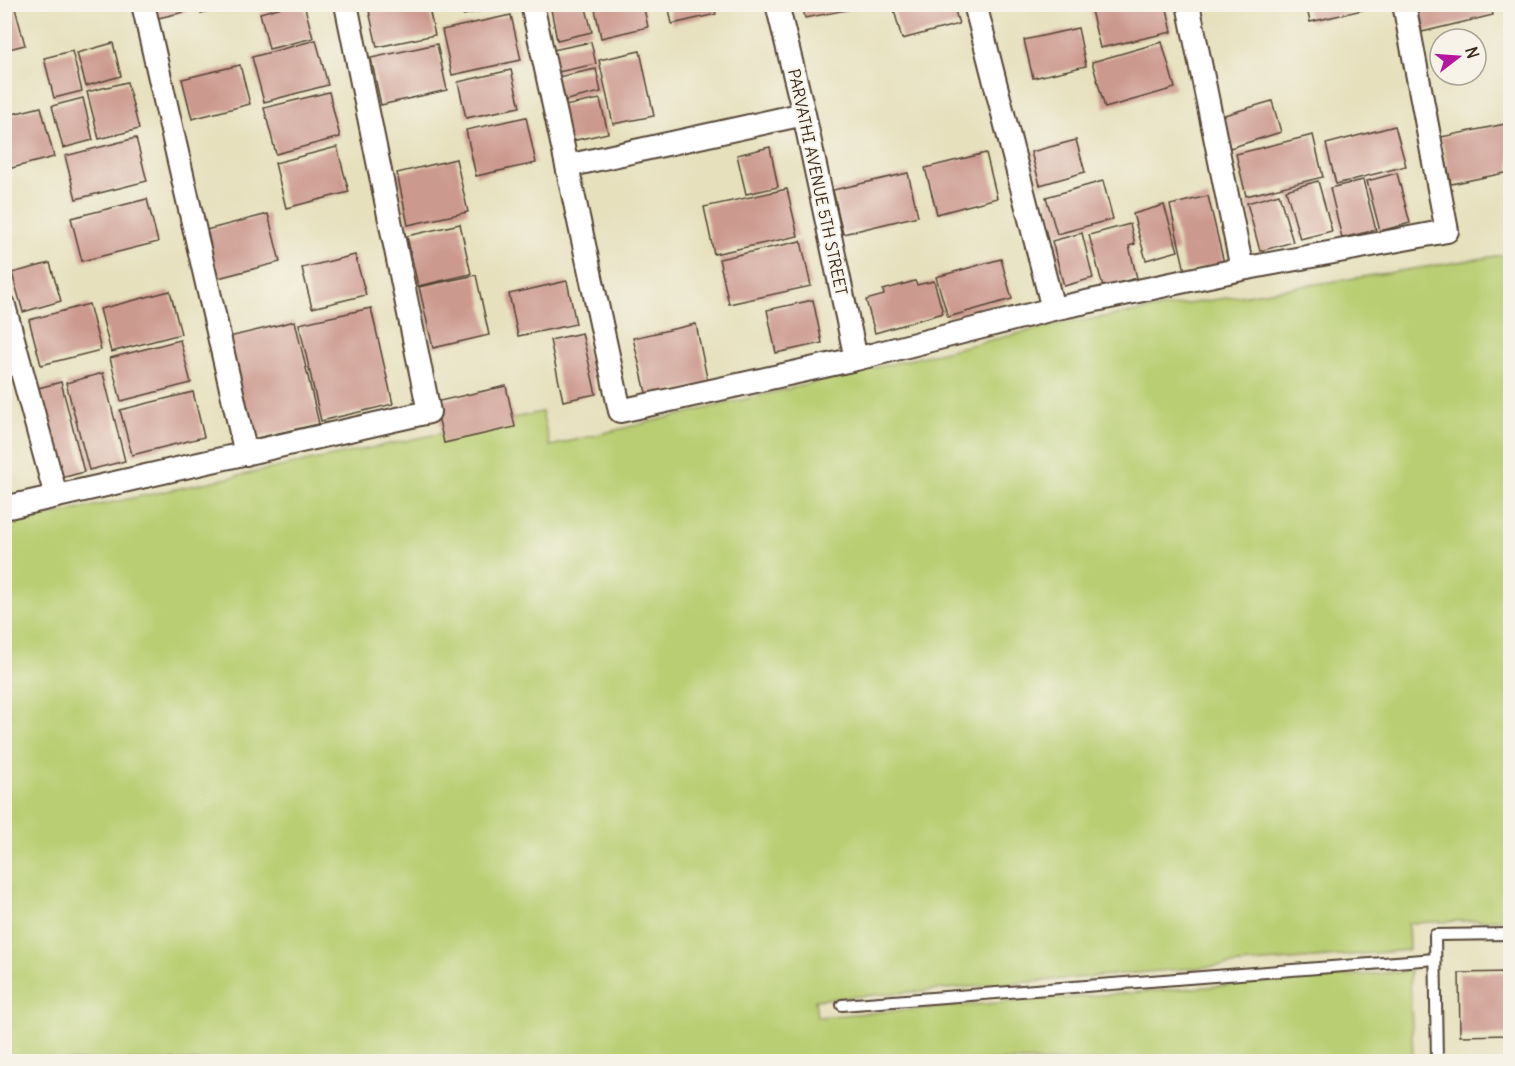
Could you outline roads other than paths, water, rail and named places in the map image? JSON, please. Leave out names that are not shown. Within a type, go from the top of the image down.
[{"type":"street","points":[[143,4],[246,454]]},
{"type":"street","points":[[4,508],[429,412],[346,4]]},
{"type":"street","points":[[532,4],[620,411],[856,359],[1053,309],[1242,269],[1447,231],[1404,4]]},
{"type":"street","name":"PARVATHI AVENUE 5TH STREET","points":[[777,4],[804,114],[856,359]]},
{"type":"street","points":[[975,4],[1053,309]]},
{"type":"street","points":[[1188,4],[1242,269]]},
{"type":"street","points":[[567,166],[804,114]]},
{"type":"street","points":[[4,306],[56,496]]},
{"type":"lane","points":[[1437,1062],[1435,935],[1510,934]]},
{"type":"lane","points":[[842,1005],[1436,959]]}]
